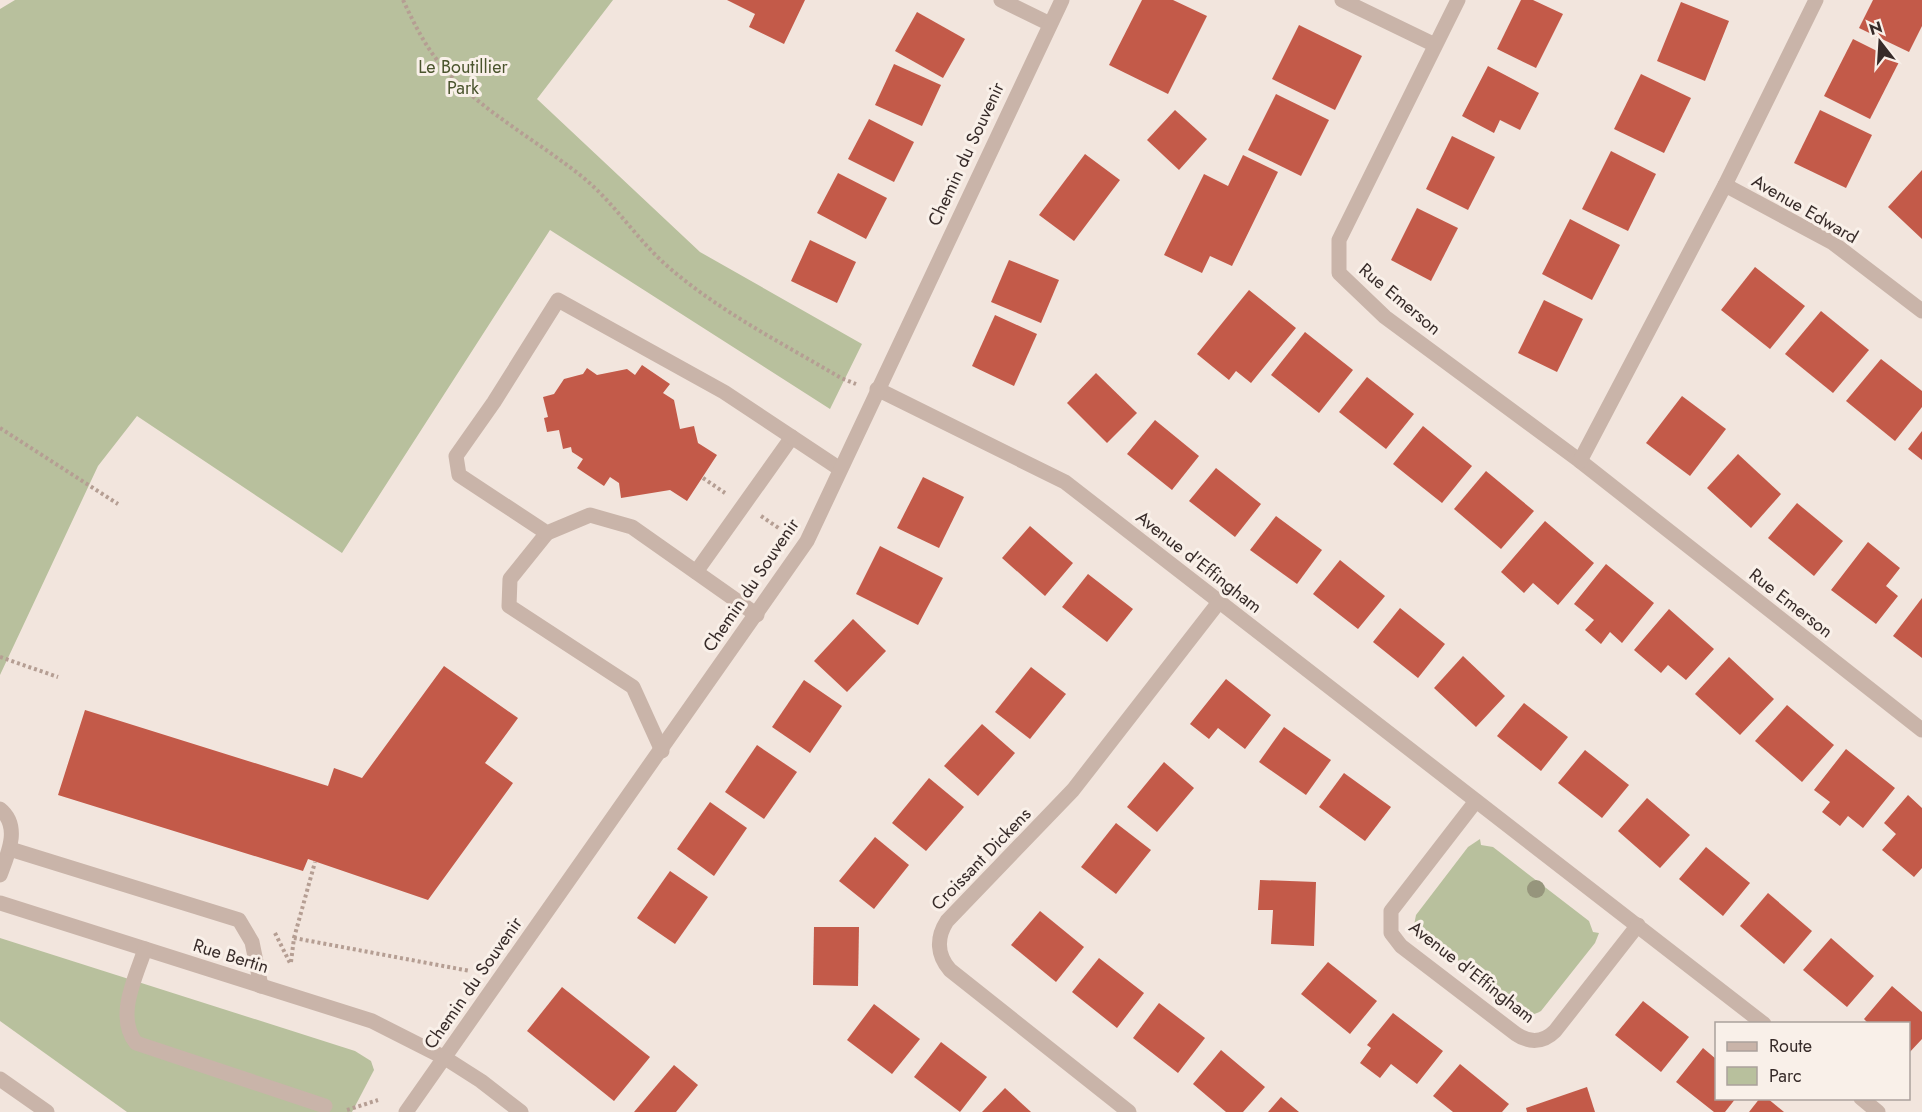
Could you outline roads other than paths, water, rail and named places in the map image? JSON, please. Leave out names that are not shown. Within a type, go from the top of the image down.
[{"type":"street","points":[[1001,0],[1050,24]]},
{"type":"street","name":"Chemin du Souvenir","points":[[406,1112],[662,751],[807,541],[1062,0]]},
{"type":"street","points":[[1342,0],[1435,45]]},
{"type":"street","name":"Rue Emerson","points":[[1458,0],[1339,240],[1339,273],[1385,317],[1580,461],[1922,730]]},
{"type":"street","points":[[1580,461],[1725,185],[1816,0]]},
{"type":"street","name":"Avenue Edward","points":[[1725,185],[1833,243],[1922,311]]},
{"type":"street","points":[[547,533],[459,475],[456,456],[494,402],[558,300],[724,392],[840,469]]},
{"type":"street","name":"Avenue d'Effingham","points":[[877,389],[1054,474],[1763,1022]]},
{"type":"street","points":[[696,572],[792,436]]},
{"type":"street","points":[[662,751],[633,687],[509,606],[510,579],[547,533],[590,515],[632,527],[757,615]]},
{"type":"street","name":"Croissant Dickens","points":[[1129,1112],[950,970],[940,955],[940,934],[946,921],[1085,776],[1219,603]]},
{"type":"street","name":"Avenue d'Effingham","points":[[1476,801],[1391,911],[1391,933],[1401,946],[1516,1034],[1528,1041],[1536,1041],[1555,1031],[1638,925]]},
{"type":"street","points":[[0,809],[7,815],[12,828],[10,849],[0,874]]},
{"type":"street","points":[[10,849],[238,920],[252,942],[261,986]]},
{"type":"street","name":"Rue Bertin","points":[[0,903],[372,1021],[445,1058],[481,1081],[521,1112]]},
{"type":"street","points":[[145,949],[127,1013],[127,1024],[136,1043],[330,1107]]},
{"type":"street","points":[[0,1079],[47,1112]]},
{"type":"street","points":[[1863,1100],[1878,1112]]},
{"type":"park label","name":"Le Boutillier Park","points":[[463,77]]}]
